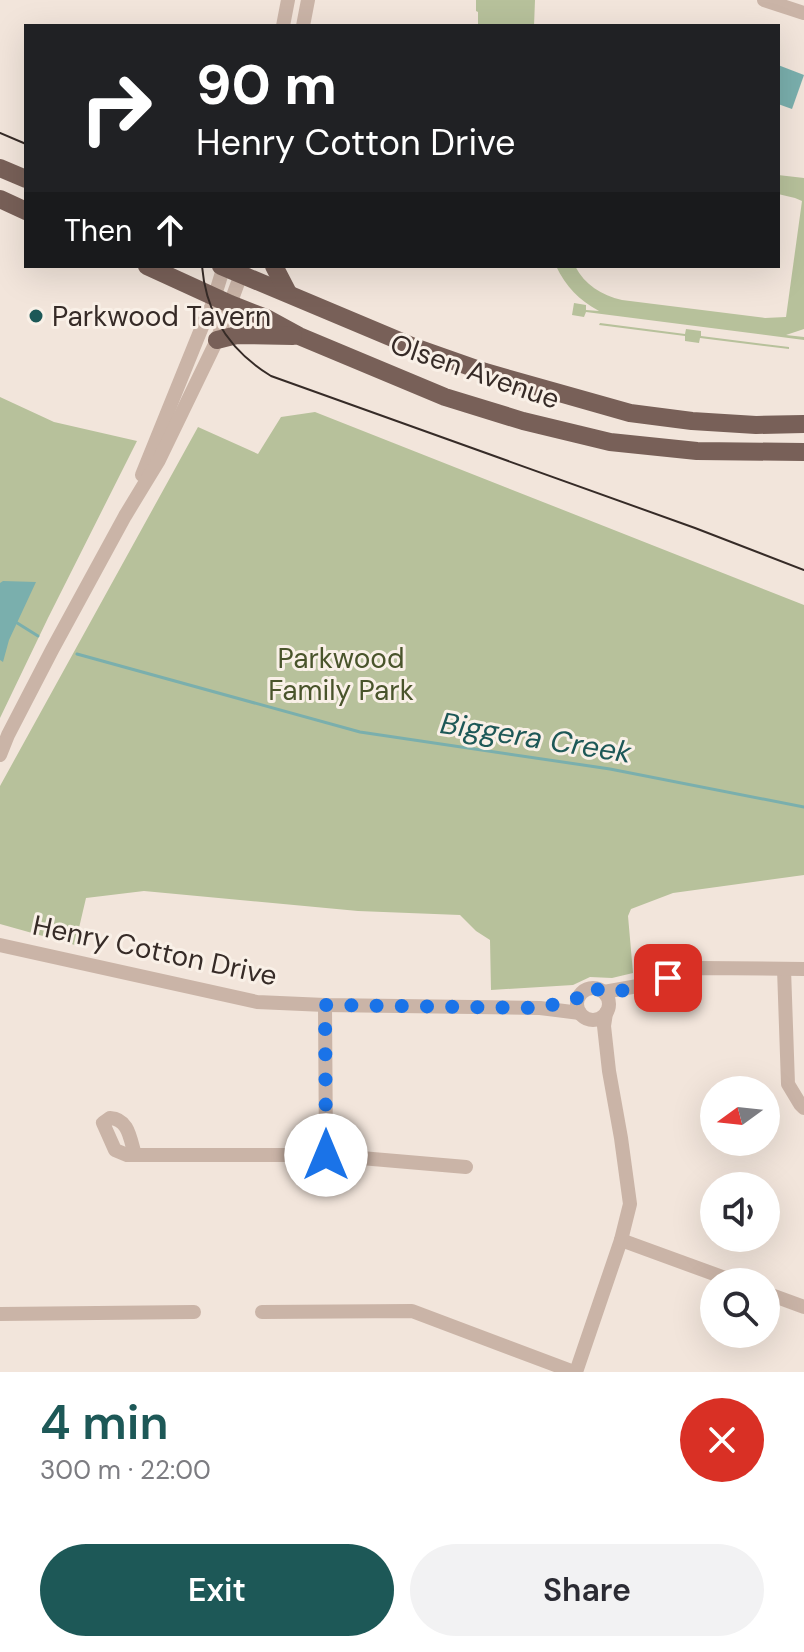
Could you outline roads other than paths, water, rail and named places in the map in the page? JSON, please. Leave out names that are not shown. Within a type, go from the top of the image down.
[{"type":"main road","points":[[0,168],[24,178]]},
{"type":"main road","points":[[0,199],[24,210]]},
{"type":"main road","name":"Olsen Avenue","points":[[151,268],[266,318],[299,336],[445,397],[523,421],[610,442],[697,451],[804,452]]},
{"type":"main road","name":"Olsen Avenue","points":[[231,268],[428,352],[485,372],[630,413],[692,421],[804,424]]},
{"type":"main road","points":[[275,268],[288,293]]},
{"type":"main road","points":[[217,340],[237,335],[299,336]]},
{"type":"street","points":[[283,24],[288,0]]},
{"type":"street","points":[[303,24],[308,0]]},
{"type":"street","points":[[764,0],[804,13]]},
{"type":"street","points":[[0,755],[4,740],[125,516],[159,460],[217,340],[222,301],[231,268]]},
{"type":"street","points":[[125,516],[222,301]]},
{"type":"street","name":"Henry Cotton Drive","points":[[0,945],[257,1002],[583,1010]]},
{"type":"street","points":[[604,992],[649,984],[699,968],[804,969]]},
{"type":"street","points":[[784,969],[788,1084],[804,1108]]},
{"type":"street","points":[[583,1010],[599,1019],[649,984]]},
{"type":"street","points":[[262,1312],[412,1311],[575,1372],[621,1240],[630,1204],[604,1026],[609,999],[600,989],[590,988],[581,994],[583,1010],[609,1071]]},
{"type":"street","points":[[325,1005],[326,1155]]},
{"type":"street","points":[[135,1155],[326,1155],[466,1167]]},
{"type":"street","points":[[621,1240],[700,1269]]},
{"type":"street","points":[[780,1298],[804,1307]]},
{"type":"street","points":[[0,1314],[194,1312]]},
{"type":"water","points":[[780,66],[804,75],[792,109],[780,105]]},
{"type":"water","points":[[36,582],[9,640],[3,662],[0,660],[0,583]]},
{"type":"waterway","name":"Biggera Creek","points":[[14,621],[38,636]]},
{"type":"waterway","name":"Biggera Creek","points":[[77,654],[360,732],[610,769],[804,807]]},
{"type":"tram line","points":[[0,133],[24,143]]},
{"type":"tram line","points":[[202,268],[209,300],[223,330],[243,355],[271,376],[804,570]]},
{"type":"place","name":"Parkwood Tavern","points":[[36,316]]},
{"type":"park label","name":"Parkwood Family Park","points":[[341,674]]}]
